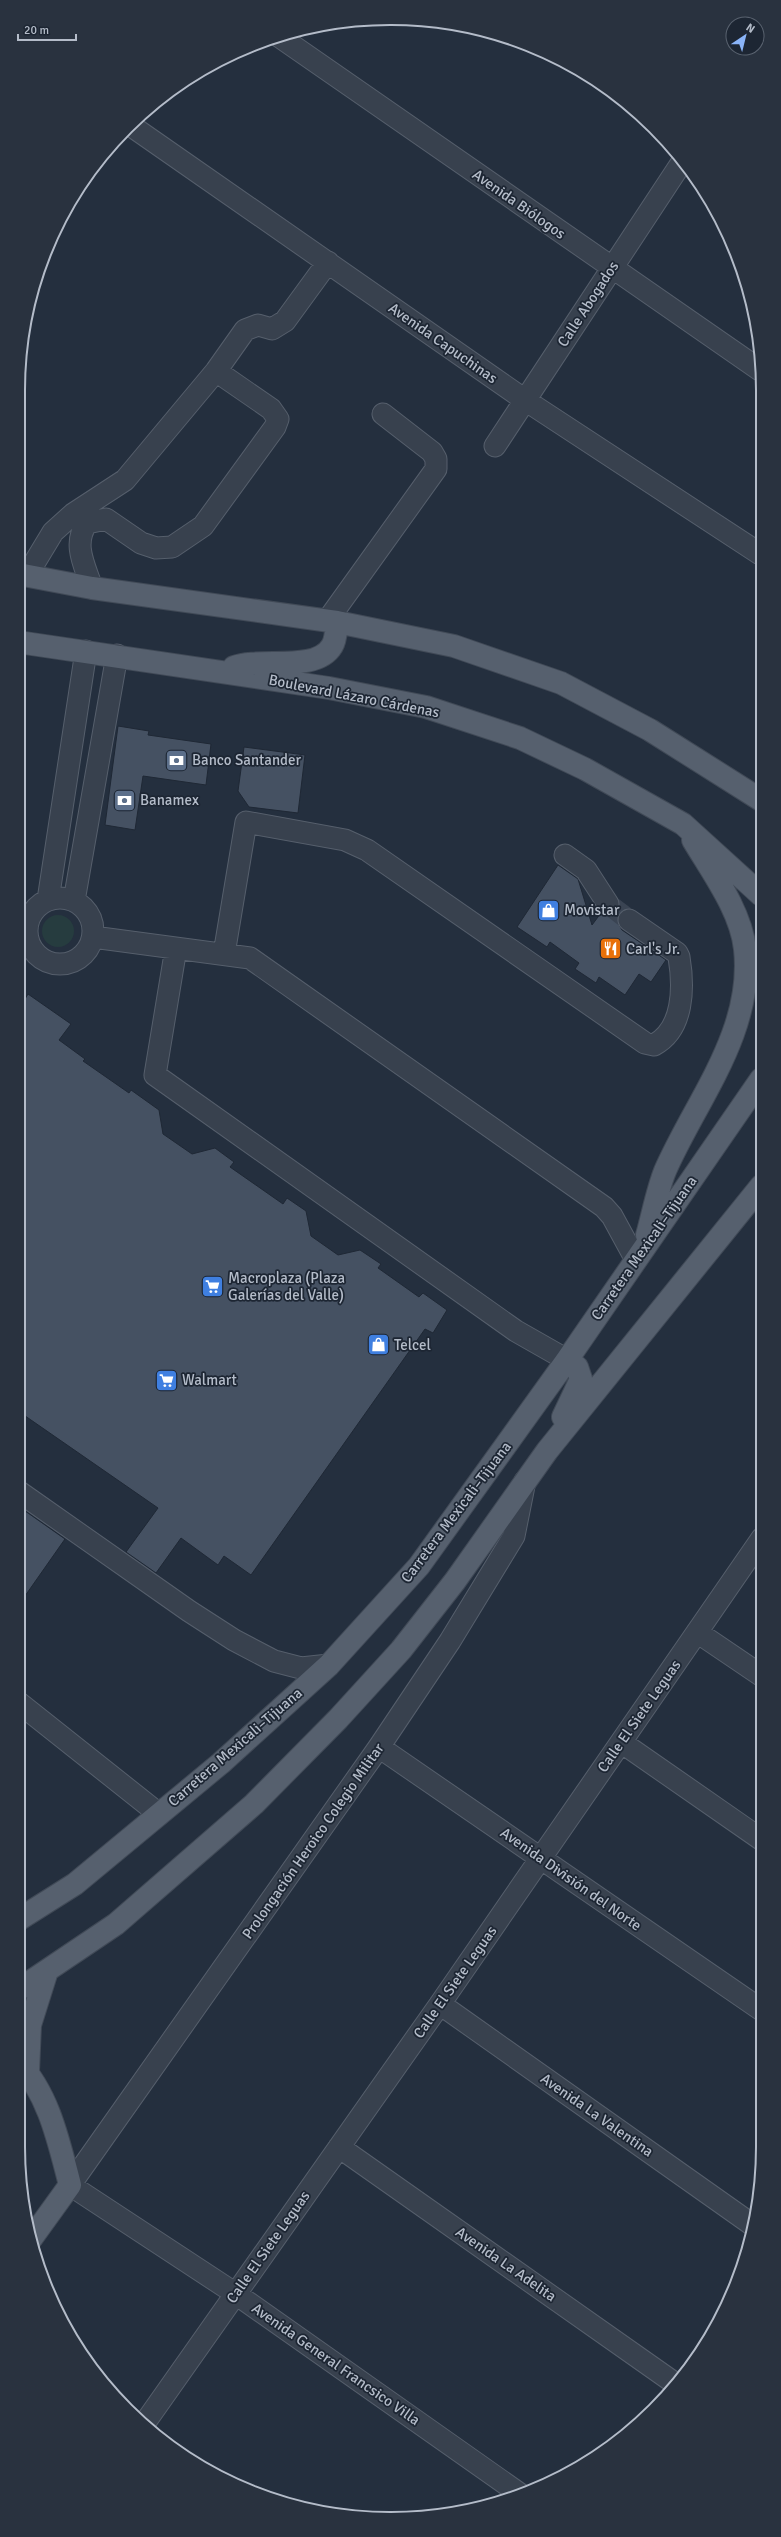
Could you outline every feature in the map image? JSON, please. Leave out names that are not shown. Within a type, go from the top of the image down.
[{"type":"main road","points":[[25,575],[92,588],[332,622],[454,646],[561,683],[650,730],[756,797]]},
{"type":"main road","points":[[221,673],[236,666],[308,662],[320,659],[332,647],[332,622]]},
{"type":"main road","name":"Boulevard Lázaro Cárdenas","points":[[25,643],[117,655],[221,673],[329,688],[426,706],[520,738],[585,769],[683,824],[756,890]]},
{"type":"main road","points":[[639,1256],[665,1172],[733,1038],[744,990],[745,948],[732,907],[683,824]]},
{"type":"main road","name":"Carretera Mexicali–Tijuana","points":[[25,1916],[75,1884],[221,1763],[329,1665],[419,1566],[567,1360],[756,1086]]},
{"type":"main road","points":[[25,1986],[122,1919],[254,1804],[332,1725],[401,1650],[455,1581],[547,1451],[754,1199]]},
{"type":"main road","points":[[547,1451],[581,1380],[577,1367],[567,1360]]},
{"type":"main road","points":[[25,2055],[30,2025],[48,1971]]},
{"type":"main road","points":[[25,2070],[44,2099],[59,2144],[70,2185],[35,2233]]},
{"type":"street","name":"Avenida Biólogos","points":[[285,40],[755,367]]},
{"type":"street","name":"Avenida Capuchinas","points":[[136,129],[526,400],[756,551]]},
{"type":"street","name":"Calle Abogados","points":[[495,446],[679,167]]},
{"type":"street","points":[[25,572],[53,532],[73,514],[125,480],[216,371],[245,330],[258,325],[272,329],[285,320],[328,262]]},
{"type":"street","points":[[92,588],[79,548],[80,533],[87,523],[106,519],[142,542],[156,548],[172,547],[203,526],[275,427],[278,419],[271,409],[216,371]]},
{"type":"street","points":[[332,622],[436,469],[436,460],[432,452],[383,414]]},
{"type":"street","points":[[48,900],[86,651]]},
{"type":"street","points":[[74,901],[117,655]]},
{"type":"street","points":[[62,812],[89,815]]},
{"type":"street","points":[[224,954],[246,822],[345,840],[367,850],[645,1043],[654,1045],[669,1031],[682,996],[679,957],[677,953],[629,920]]},
{"type":"street","points":[[564,855],[586,870],[608,904]]},
{"type":"street","points":[[25,924],[34,911],[48,900],[57,898],[74,901],[90,916],[93,926],[93,936],[89,947],[77,958],[62,963],[51,962],[33,949],[25,931]]},
{"type":"street","points":[[93,936],[250,958],[592,1199],[612,1216],[639,1256]]},
{"type":"street","points":[[176,948],[155,1075],[538,1344],[567,1360]]},
{"type":"street","name":"Prolongación Heroico Colegio Militar","points":[[70,2185],[380,1747],[450,1641],[514,1536],[526,1481]]},
{"type":"street","points":[[25,1496],[189,1611],[234,1640],[274,1661],[301,1668],[329,1665]]},
{"type":"street","name":"Calle El Siete Leguas","points":[[148,2419],[440,2004],[756,1547]]},
{"type":"street","points":[[697,1632],[756,1672]]},
{"type":"street","points":[[25,1708],[159,1814]]},
{"type":"street","points":[[621,1742],[756,1836]]},
{"type":"street","name":"Avenida División del Norte","points":[[380,1747],[756,2006]]},
{"type":"street","name":"Avenida La Valentina","points":[[440,2004],[748,2222]]},
{"type":"street","name":"Avenida La Adelita","points":[[339,2147],[671,2380]]},
{"type":"street","name":"Avenida General Francsico Villa","points":[[70,2185],[236,2294],[515,2490]]},
{"type":"green space","points":[[58,915],[67,918],[71,922],[74,931],[71,940],[67,944],[58,947],[49,944],[45,940],[42,931],[45,922],[49,918]]},
{"type":"building","points":[[118,726],[149,731],[148,735],[211,744],[206,785],[143,776],[135,830],[105,825]]},
{"type":"building","points":[[244,747],[305,755],[298,813],[249,807],[238,791]]},
{"type":"building","points":[[558,865],[578,879],[592,925],[601,913],[610,916],[617,921],[622,930],[666,960],[651,982],[639,974],[625,995],[599,977],[596,983],[575,969],[579,963],[550,942],[547,947],[517,927]]},
{"type":"building","name":"Macroplaza (Plaza Galerías del Valle)","points":[[28,994],[71,1024],[59,1040],[85,1059],[83,1061],[129,1093],[131,1090],[159,1110],[163,1134],[192,1154],[215,1148],[234,1162],[230,1167],[283,1204],[287,1198],[306,1211],[311,1236],[338,1255],[360,1250],[381,1264],[378,1268],[419,1297],[423,1293],[447,1310],[433,1333],[425,1329],[251,1575],[224,1556],[218,1565],[181,1538],[156,1573],[126,1552],[158,1508],[25,1416],[25,999]]},
{"type":"building","points":[[25,1511],[65,1539],[25,1596]]},
{"type":"tunnel","points":[[608,904],[629,920]]},
{"type":"place","name":"Banco Santander","points":[[177,760]]},
{"type":"place","name":"Banamex","points":[[124,800]]},
{"type":"place","name":"Movistar","points":[[549,910]]},
{"type":"place","name":"Carl's Jr.","points":[[611,949]]},
{"type":"place","name":"Macroplaza (Plaza Galerías del Valle)","points":[[212,1287]]},
{"type":"place","name":"Telcel","points":[[379,1345]]},
{"type":"place","name":"Walmart","points":[[167,1380]]}]
